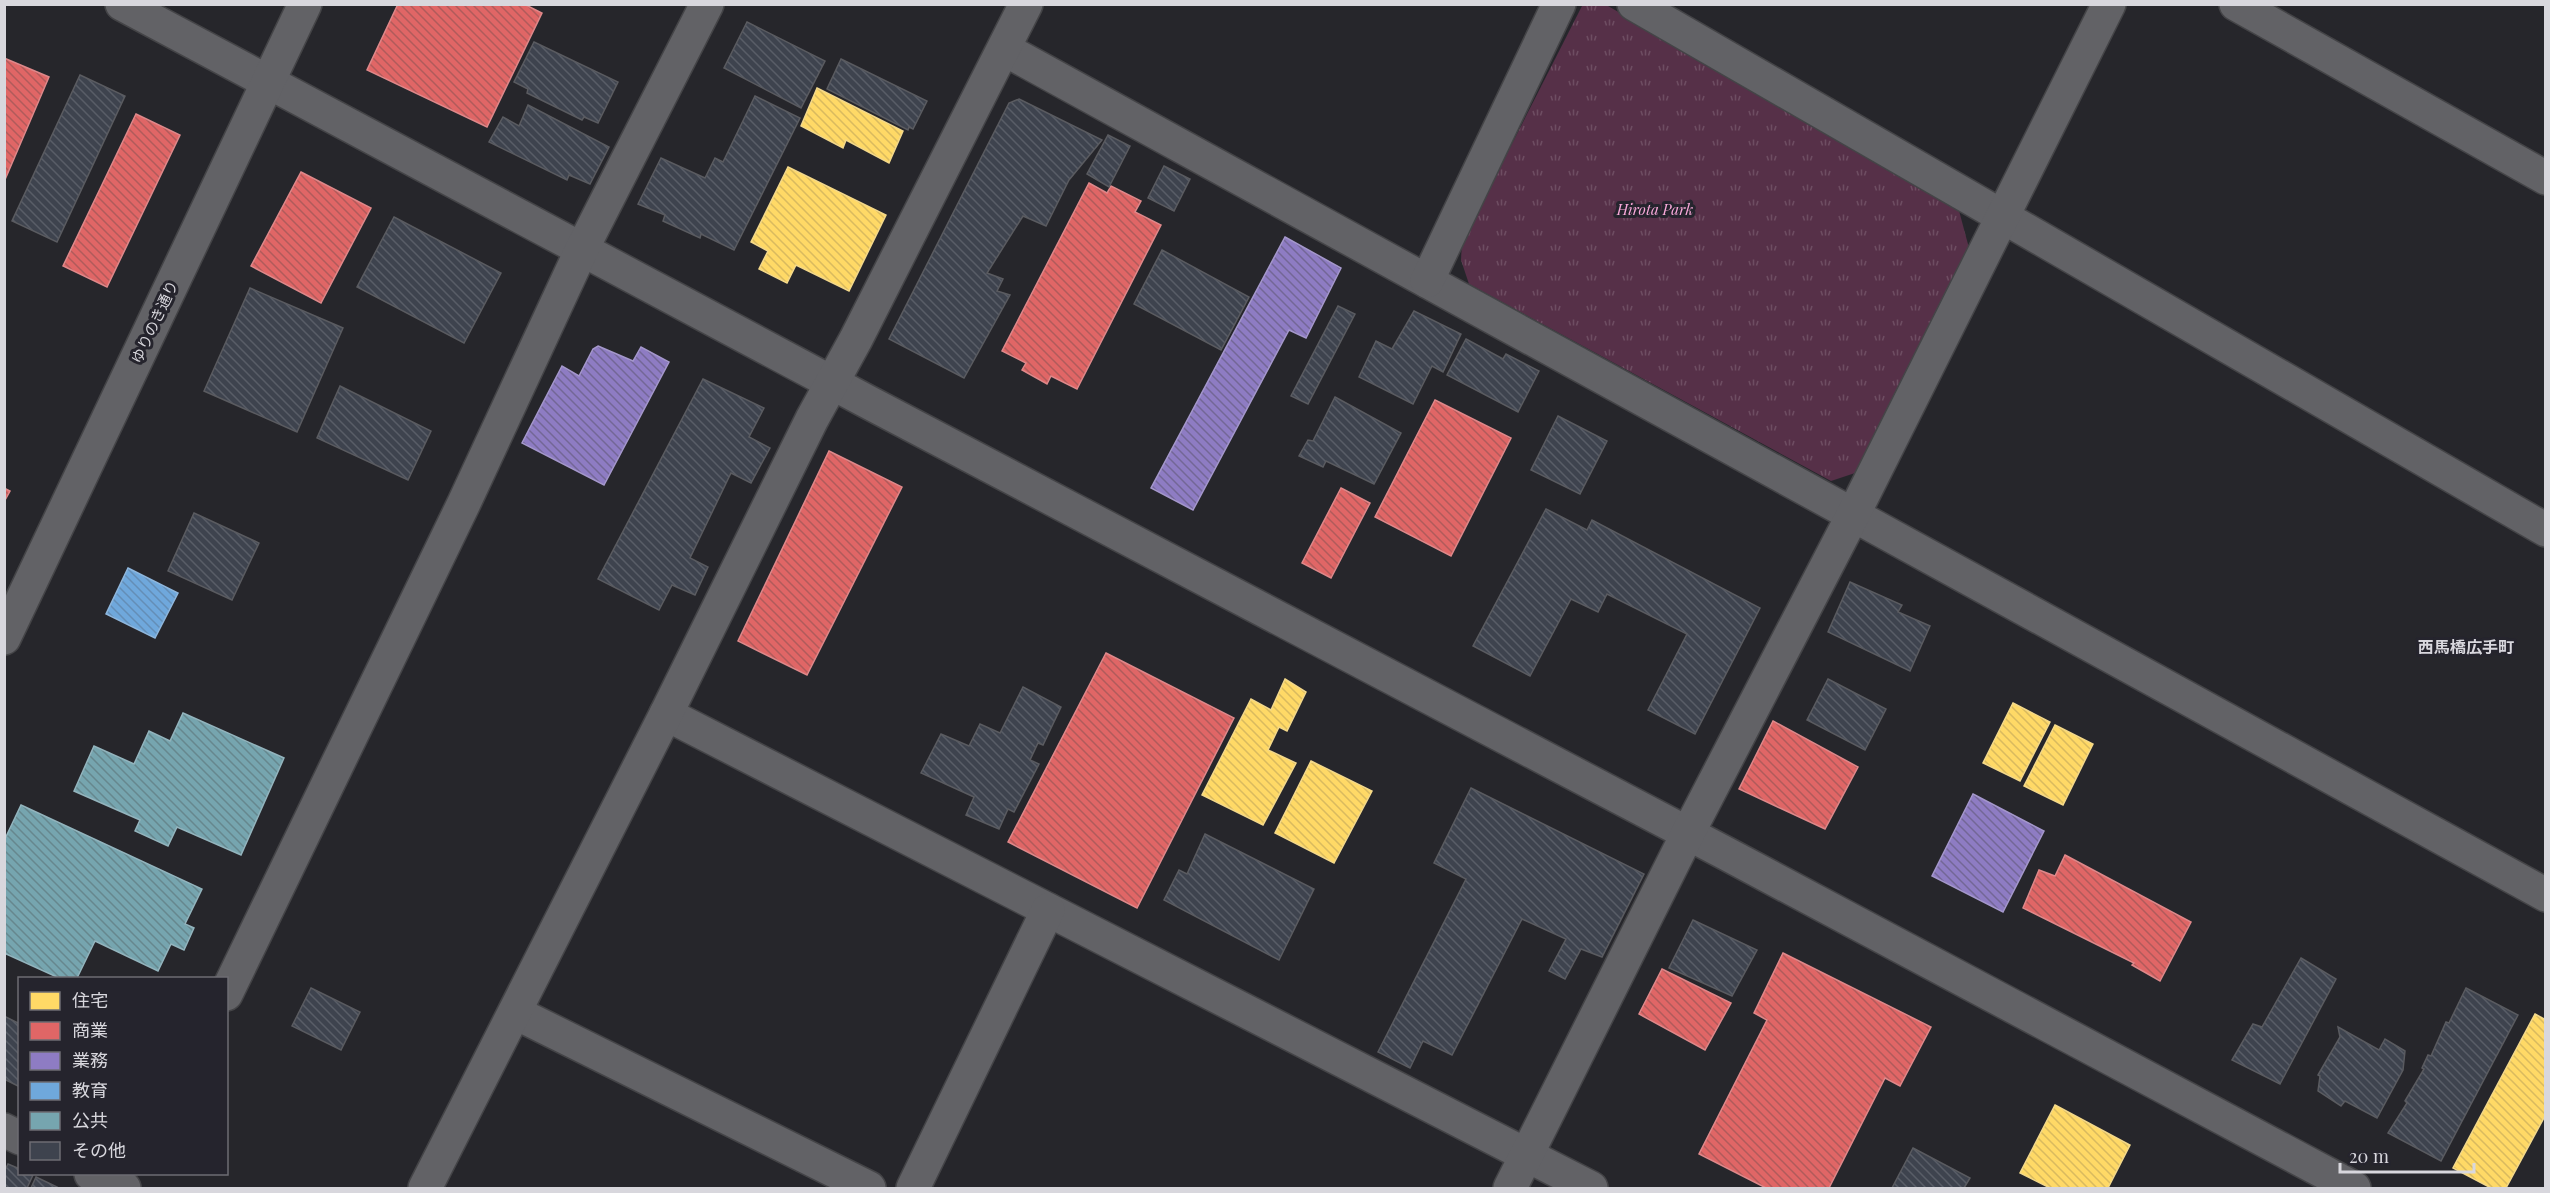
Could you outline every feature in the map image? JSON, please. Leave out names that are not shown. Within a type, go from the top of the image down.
[{"type":"street","points":[[122,4],[2354,1188]]},
{"type":"street","name":"ゆりのき通り","points":[[4,638],[305,4]]},
{"type":"street","points":[[228,990],[464,503],[582,249],[707,4]]},
{"type":"street","points":[[425,1188],[516,1012],[831,382],[1026,4]]},
{"type":"street","points":[[1427,281],[1559,4]]},
{"type":"street","points":[[1634,4],[2546,530]]},
{"type":"street","points":[[1510,1188],[1688,833],[1853,515],[2109,4]]},
{"type":"street","points":[[2236,4],[2546,178]]},
{"type":"street","points":[[1004,49],[2546,895]]},
{"type":"street","points":[[666,714],[1591,1188]]},
{"type":"street","points":[[913,1188],[1048,910]]},
{"type":"street","points":[[516,1012],[869,1188]]},
{"type":"street","points":[[4,1130],[18,1136]]},
{"type":"street","points":[[95,1175],[124,1188]]},
{"type":"green space","name":"Hirota Park","points":[[1598,4],[1608,6],[1958,207],[1969,248],[1855,473],[1831,481],[1469,284],[1461,260],[1462,242],[1582,6]]},
{"type":"building: 住宅","points":[[817,88],[903,131],[889,163],[846,140],[843,148],[801,126]]},
{"type":"building: 住宅","points":[[788,167],[886,215],[849,291],[796,265],[787,283],[759,269],[768,251],[751,242]]},
{"type":"building: 住宅","points":[[1285,679],[1306,692],[1287,731],[1279,727],[1268,750],[1296,763],[1263,825],[1202,795],[1251,699],[1271,710]]},
{"type":"building: 住宅","points":[[2013,703],[2050,722],[2020,781],[1983,763]]},
{"type":"building: 住宅","points":[[2055,725],[2093,744],[2063,805],[2024,786]]},
{"type":"building: 住宅","points":[[1311,761],[1372,791],[1334,863],[1275,833]]},
{"type":"building: 住宅","points":[[2535,1014],[2546,1020],[2546,1114],[2506,1188],[2491,1188],[2453,1168]]},
{"type":"building: 住宅","points":[[2055,1105],[2130,1145],[2108,1188],[2050,1188],[2020,1173]]},
{"type":"building: 商業","points":[[398,4],[524,4],[542,13],[487,127],[367,70]]},
{"type":"building: 商業","points":[[4,58],[49,77],[4,182]]},
{"type":"building: 商業","points":[[136,114],[180,135],[107,287],[63,266]]},
{"type":"building: 商業","points":[[301,172],[371,208],[321,303],[251,266]]},
{"type":"building: 商業","points":[[1089,183],[1107,193],[1111,186],[1141,201],[1135,212],[1161,225],[1077,389],[1051,376],[1047,384],[1022,370],[1026,363],[1002,351]]},
{"type":"building: 商業","points":[[1435,400],[1511,438],[1451,556],[1375,517]]},
{"type":"building: 商業","points":[[829,451],[902,487],[807,675],[738,641]]},
{"type":"building: 商業","points":[[4,488],[10,491],[4,502]]},
{"type":"building: 商業","points":[[1341,488],[1370,503],[1331,578],[1302,563]]},
{"type":"building: 商業","points":[[1106,653],[1234,718],[1137,908],[1008,842]]},
{"type":"building: 商業","points":[[1773,721],[1858,767],[1825,829],[1739,789]]},
{"type":"building: 商業","points":[[2065,855],[2191,922],[2160,981],[2132,965],[2134,963],[2023,908],[2039,870],[2055,876]]},
{"type":"building: 商業","points":[[1783,953],[1931,1027],[1900,1086],[1885,1078],[1829,1188],[1766,1188],[1699,1154],[1767,1020],[1754,1013]]},
{"type":"building: 商業","points":[[1662,969],[1731,1003],[1705,1050],[1639,1014]]},
{"type":"building: 業務","points":[[1285,237],[1341,268],[1306,338],[1289,330],[1193,510],[1151,488]]},
{"type":"building: 業務","points":[[598,346],[633,361],[641,347],[669,362],[604,485],[522,443],[562,366],[579,376],[593,349]]},
{"type":"building: 業務","points":[[1973,794],[2044,831],[2003,912],[1932,876]]},
{"type":"building: 教育","points":[[128,568],[178,593],[155,638],[106,614]]},
{"type":"building: 公共","points":[[183,713],[284,758],[241,855],[177,827],[168,846],[135,831],[140,820],[74,791],[94,746],[134,764],[149,731],[170,741]]},
{"type":"building: 公共","points":[[21,805],[202,889],[185,924],[194,928],[184,950],[171,944],[158,971],[95,941],[77,977],[57,977],[4,953],[4,841]]},
{"type":"building: その他","points":[[747,22],[825,61],[801,108],[724,68]]},
{"type":"building: その他","points":[[534,42],[618,82],[598,123],[584,117],[582,120],[527,93],[528,89],[514,82]]},
{"type":"building: その他","points":[[841,59],[927,101],[913,129],[909,127],[908,130],[827,89]]},
{"type":"building: その他","points":[[80,75],[125,96],[57,242],[12,221]]},
{"type":"building: その他","points":[[755,96],[800,118],[734,250],[701,234],[700,238],[663,221],[665,215],[638,204],[661,158],[705,178],[715,158],[723,162]]},
{"type":"building: その他","points":[[1019,99],[1102,140],[1069,180],[1046,226],[1023,216],[987,273],[1003,279],[997,291],[1010,295],[964,378],[889,339],[1009,103]]},
{"type":"building: その他","points":[[528,105],[609,147],[590,184],[569,175],[567,180],[489,142],[503,117],[519,126]]},
{"type":"building: その他","points":[[1108,135],[1130,146],[1109,187],[1087,174]]},
{"type":"building: その他","points":[[1164,166],[1190,179],[1174,211],[1148,198]]},
{"type":"building: その他","points":[[394,217],[501,273],[464,343],[357,287]]},
{"type":"building: その他","points":[[1162,250],[1249,297],[1221,350],[1134,304]]},
{"type":"building: その他","points":[[250,288],[343,328],[297,432],[204,391]]},
{"type":"building: その他","points":[[1338,306],[1355,314],[1308,404],[1291,396]]},
{"type":"building: その他","points":[[1414,311],[1461,334],[1443,372],[1432,366],[1413,404],[1359,377],[1376,341],[1392,349]]},
{"type":"building: その他","points":[[1466,339],[1503,359],[1506,354],[1539,371],[1518,412],[1447,375]]},
{"type":"building: その他","points":[[703,379],[764,408],[749,437],[770,448],[751,483],[731,473],[690,558],[708,567],[695,595],[672,585],[659,610],[598,579]]},
{"type":"building: その他","points":[[340,386],[431,431],[408,480],[317,438]]},
{"type":"building: その他","points":[[1335,397],[1401,433],[1374,484],[1326,461],[1323,467],[1299,456],[1308,440],[1313,441]]},
{"type":"building: その他","points":[[1558,416],[1607,441],[1580,494],[1531,470]]},
{"type":"building: その他","points":[[1546,509],[1587,530],[1592,520],[1760,608],[1695,734],[1648,710],[1687,634],[1607,594],[1598,612],[1571,599],[1530,676],[1473,646]]},
{"type":"building: その他","points":[[194,513],[259,543],[232,600],[168,571]]},
{"type":"building: その他","points":[[1850,582],[1902,605],[1898,612],[1930,626],[1910,671],[1828,632]]},
{"type":"building: その他","points":[[1828,679],[1886,709],[1865,750],[1807,720]]},
{"type":"building: その他","points":[[1023,687],[1061,707],[1043,745],[1038,743],[1030,760],[1039,764],[1014,812],[1008,809],[999,829],[966,815],[974,797],[921,773],[941,734],[969,746],[980,724],[1000,733]]},
{"type":"building: その他","points":[[1471,788],[1644,874],[1602,957],[1581,949],[1565,979],[1549,971],[1566,939],[1522,919],[1452,1055],[1423,1041],[1410,1068],[1378,1052],[1466,879],[1434,863]]},
{"type":"building: その他","points":[[1205,834],[1314,889],[1279,960],[1164,900],[1179,870],[1187,874]]},
{"type":"building: その他","points":[[1693,920],[1757,950],[1732,996],[1669,968]]},
{"type":"building: その他","points":[[2301,958],[2336,979],[2280,1084],[2232,1060],[2253,1024],[2262,1027]]},
{"type":"building: その他","points":[[311,988],[360,1012],[341,1050],[292,1026]]},
{"type":"building: その他","points":[[2466,988],[2518,1015],[2441,1161],[2388,1133],[2407,1103],[2405,1101],[2424,1069],[2422,1068],[2428,1055],[2431,1056],[2446,1022],[2449,1023]]},
{"type":"building: その他","points":[[4,1016],[18,1023],[18,1086],[4,1079]]},
{"type":"building: その他","points":[[2338,1027],[2379,1050],[2385,1039],[2405,1051],[2403,1070],[2377,1118],[2345,1101],[2341,1106],[2318,1091],[2320,1076],[2318,1075],[2340,1037]]},
{"type":"building: その他","points":[[1913,1148],[1970,1178],[1964,1188],[1892,1188]]},
{"type":"building: その他","points":[[8,1164],[18,1168],[18,1175],[33,1175],[27,1188],[4,1188],[4,1172]]},
{"type":"building: その他","points":[[36,1177],[57,1187],[31,1188]]},
{"type":"district","name":"西馬橋広手町","points":[[2466,647]]}]
